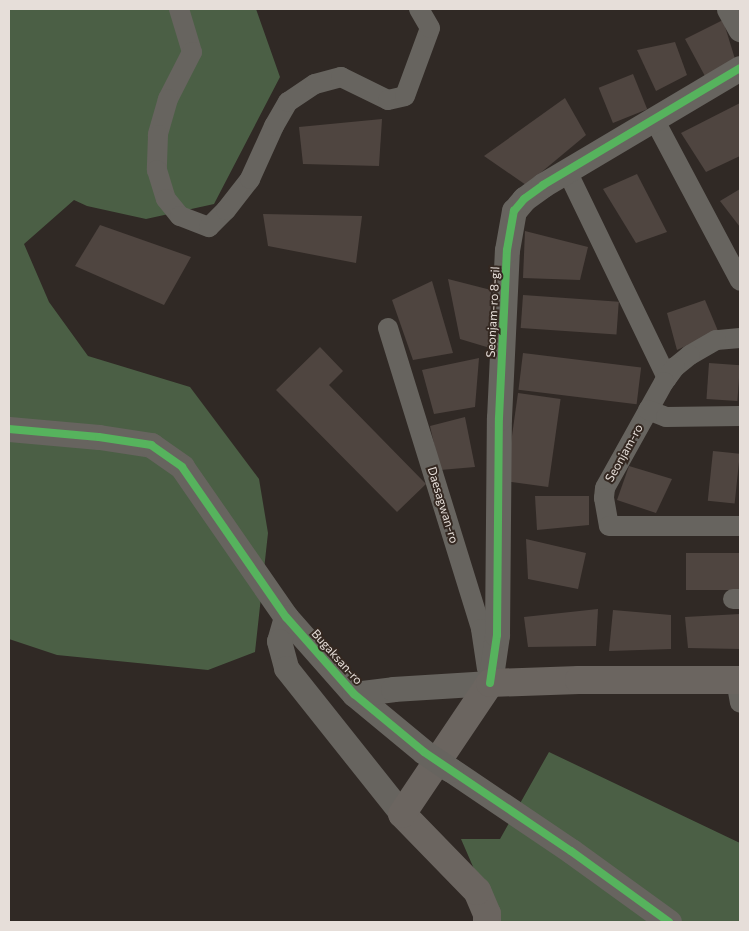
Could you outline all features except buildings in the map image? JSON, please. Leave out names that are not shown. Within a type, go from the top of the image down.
[{"type":"main road","points":[[487,922],[487,914],[477,891],[402,814],[490,683],[579,680],[739,687]]},
{"type":"street","points":[[179,9],[192,52],[168,99],[158,136],[157,170],[166,199],[180,216],[209,227],[226,210],[250,179],[274,126],[288,102],[314,84],[341,77],[388,100],[404,96],[430,28],[418,9]]},
{"type":"street","points":[[729,9],[740,29]]},
{"type":"street","name":"Seonjam-ro 8-gil","points":[[490,683],[497,636],[499,418],[507,250],[514,211],[524,199],[566,171],[740,68]]},
{"type":"street","points":[[654,119],[740,282]]},
{"type":"street","points":[[566,171],[667,378]]},
{"type":"street","name":"Daesagwan-ro","points":[[388,328],[481,629],[490,683]]},
{"type":"street","name":"Seonjam-ro","points":[[740,338],[716,340],[675,366],[648,410],[605,488],[604,498],[609,526],[740,526]]},
{"type":"street","name":"Seonjam-ro","points":[[648,410],[666,417],[740,416]]},
{"type":"street","name":"Bugaksan-ro","points":[[9,429],[99,437],[151,445],[182,467],[286,617],[354,694],[424,752],[571,851],[669,922]]},
{"type":"street","points":[[286,617],[278,641],[286,668],[402,814]]},
{"type":"street","points":[[354,694],[393,688],[490,683]]},
{"type":"green space","points":[[9,9],[256,9],[280,77],[214,204],[146,219],[87,206],[74,200],[24,244],[49,302],[88,356],[190,387],[259,479],[268,533],[255,652],[208,670],[57,655],[9,639]]},
{"type":"green space","points":[[549,752],[740,843],[740,922],[497,922],[461,839],[500,839]]},
{"type":"cycle path","points":[[490,683],[497,635],[499,418],[507,250],[514,211],[524,199],[543,185],[740,68]]},
{"type":"cycle path","points":[[9,429],[99,437],[151,445],[182,467],[286,617],[354,694],[424,752],[571,851],[669,922]]}]
